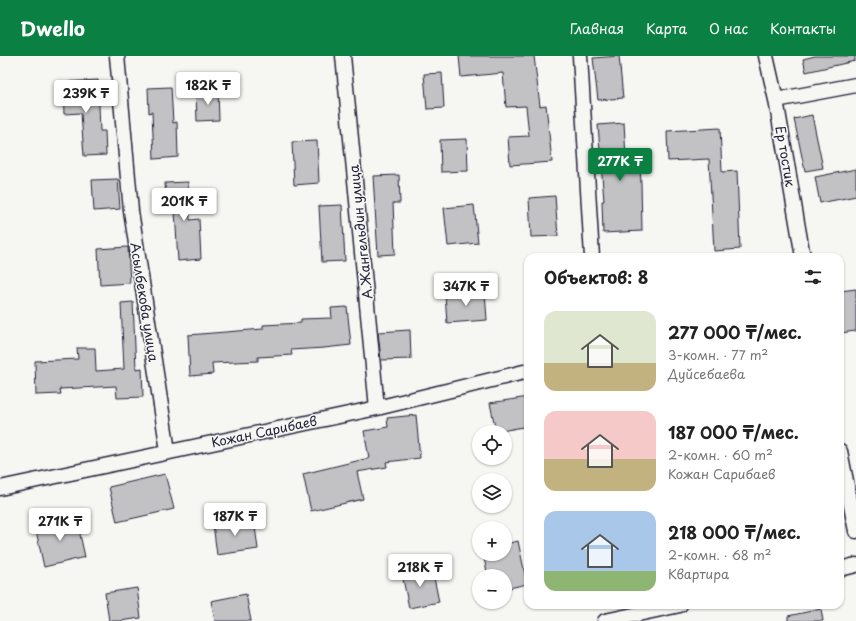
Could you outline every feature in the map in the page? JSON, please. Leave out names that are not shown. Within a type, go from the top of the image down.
[{"type":"street","name":"Асылбекова улица","points":[[117,56],[131,211],[168,451]]},
{"type":"street","name":"А.Жангельдин улица","points":[[343,56],[377,408]]},
{"type":"street","points":[[580,56],[592,253]]},
{"type":"street","name":"Ер тостик","points":[[766,56],[776,100],[802,253]]},
{"type":"street","points":[[776,100],[856,85]]},
{"type":"street","name":"Кожан Сарибаев","points":[[0,488],[168,451],[377,408],[524,372]]},
{"type":"street","points":[[844,471],[856,531]]},
{"type":"street","points":[[844,568],[856,565]]},
{"type":"street","points":[[605,621],[660,609]]},
{"type":"building","points":[[459,56],[534,56],[540,106],[546,105],[552,162],[510,165],[508,137],[529,136],[526,106],[506,107],[503,73],[461,77]]},
{"type":"building","points":[[619,56],[623,98],[598,100],[593,58]]},
{"type":"building","points":[[815,56],[855,56],[855,61],[806,72],[803,59]]},
{"type":"building","points":[[442,73],[444,108],[427,109],[424,74]]},
{"type":"building","points":[[98,80],[100,131],[105,131],[106,155],[84,156],[81,113],[64,114],[63,82]]},
{"type":"building","points":[[171,87],[173,123],[177,122],[178,157],[154,159],[152,112],[149,113],[148,88]]},
{"type":"building","points":[[218,91],[219,120],[197,121],[196,93]]},
{"type":"building","points":[[812,115],[823,168],[805,171],[794,119]]},
{"type":"building","points":[[624,123],[626,157],[639,155],[642,231],[603,233],[602,201],[604,201],[598,125]]},
{"type":"building","points":[[720,128],[722,172],[737,171],[740,249],[714,251],[709,159],[668,161],[667,131]]},
{"type":"building","points":[[467,139],[468,171],[441,172],[440,140]]},
{"type":"building","points":[[317,141],[319,183],[294,185],[292,142]]},
{"type":"building","points":[[856,169],[856,196],[820,203],[815,177]]},
{"type":"building","points":[[399,175],[400,203],[393,203],[395,254],[378,255],[373,176]]},
{"type":"building","points":[[118,179],[120,209],[94,211],[92,180]]},
{"type":"building","points":[[188,182],[190,220],[199,219],[201,259],[178,261],[175,210],[167,210],[165,183]]},
{"type":"building","points":[[555,196],[558,236],[531,237],[529,198]]},
{"type":"building","points":[[342,205],[345,261],[322,262],[319,206]]},
{"type":"building","points":[[474,205],[478,243],[448,246],[444,208]]},
{"type":"building","points":[[128,247],[130,283],[100,285],[98,249]]},
{"type":"building","points":[[856,289],[856,331],[844,332],[844,290]]},
{"type":"building","points":[[485,292],[487,320],[447,323],[445,294]]},
{"type":"building","points":[[133,302],[136,369],[142,368],[143,397],[117,398],[116,386],[60,389],[61,394],[36,395],[35,361],[78,359],[77,348],[95,348],[96,371],[124,369],[121,303]]},
{"type":"building","points":[[347,307],[351,345],[291,350],[292,355],[258,357],[258,361],[212,363],[213,374],[190,376],[188,335],[263,329],[263,325],[301,323],[301,319],[332,318],[331,308]]},
{"type":"building","points":[[410,330],[411,359],[381,360],[378,332]]},
{"type":"building","points":[[524,398],[524,427],[512,429],[512,425],[495,425],[490,403]]},
{"type":"building","points":[[416,415],[420,458],[386,462],[387,467],[357,472],[363,499],[311,511],[303,474],[369,458],[364,431],[388,427],[387,418]]},
{"type":"building","points":[[165,474],[174,509],[117,522],[109,487]]},
{"type":"building","points":[[76,516],[85,557],[44,567],[35,526]]},
{"type":"building","points":[[254,519],[258,549],[217,555],[213,524]]},
{"type":"building","points":[[518,541],[524,570],[524,585],[512,587],[512,569],[486,569],[485,561],[512,561],[512,542]]},
{"type":"building","points":[[432,568],[439,602],[409,608],[402,574]]},
{"type":"building","points":[[137,588],[141,618],[109,621],[105,593]]},
{"type":"building","points":[[246,594],[251,621],[215,621],[211,601]]},
{"type":"building","points":[[821,609],[823,621],[788,621],[788,616]]}]
